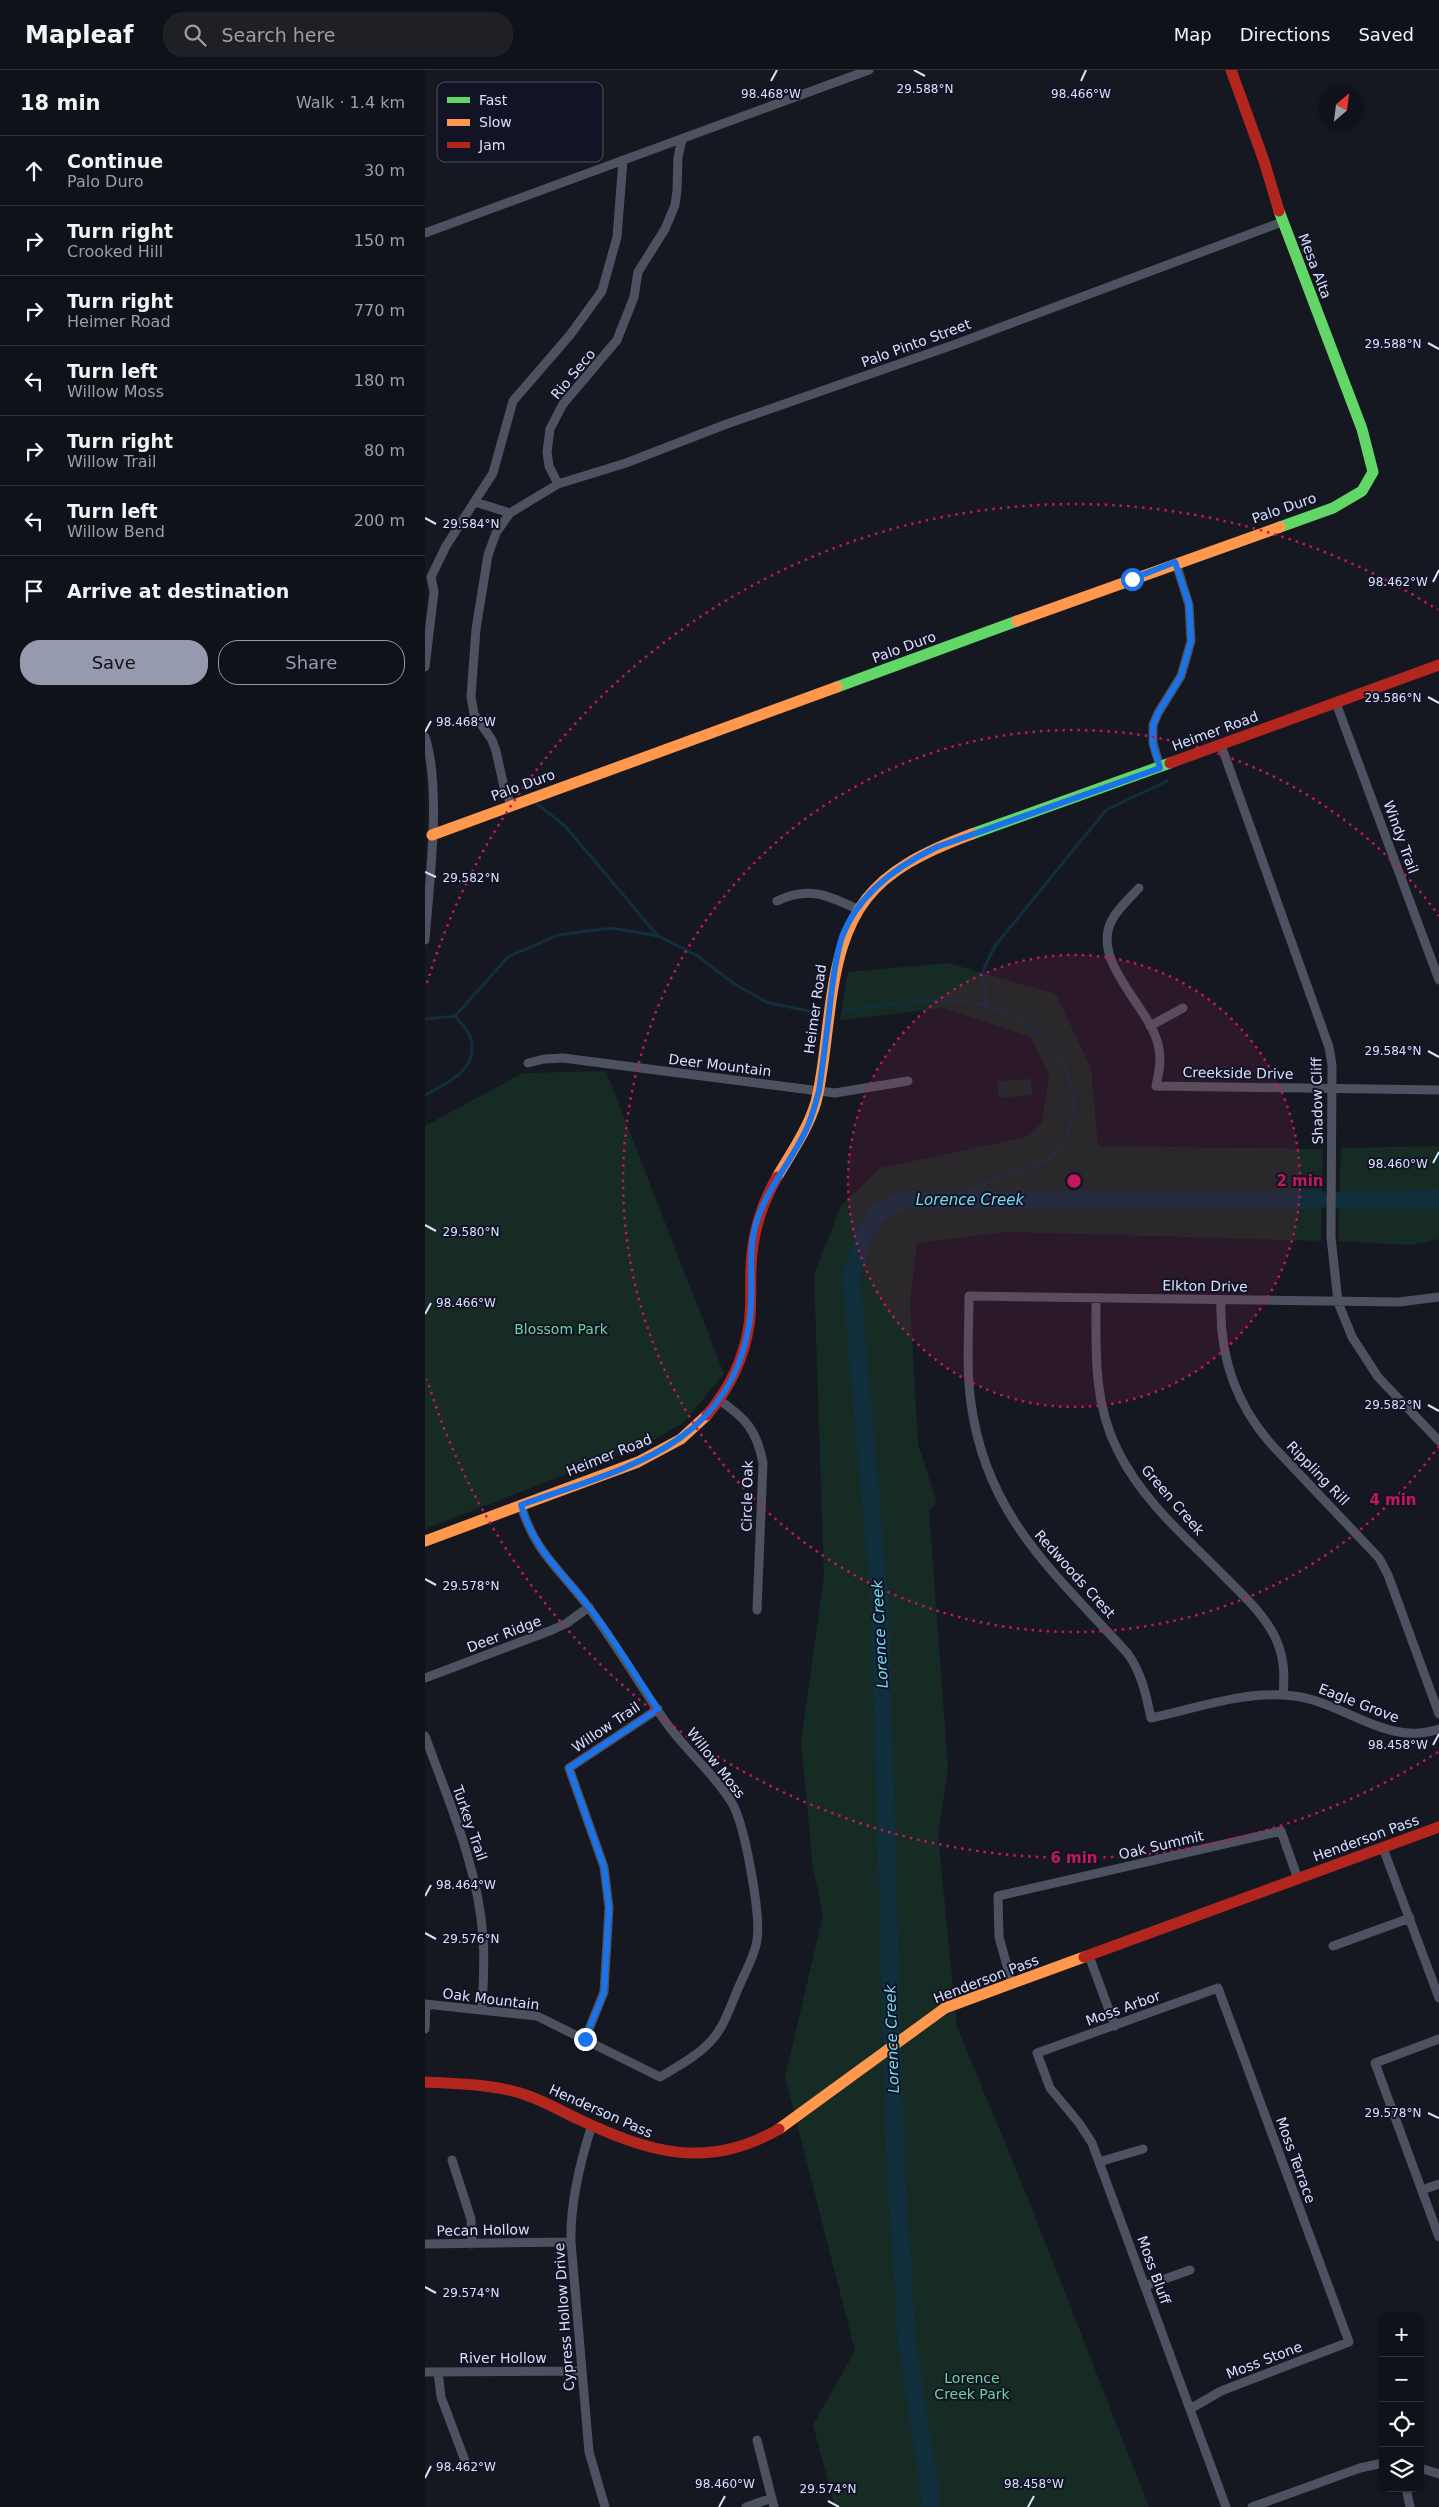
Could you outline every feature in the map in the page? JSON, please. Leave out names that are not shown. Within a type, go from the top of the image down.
[{"type":"street","points":[[425,233],[869,70]]},
{"type":"street","name":"Mesa Alta","points":[[1231,70],[1264,161],[1282,222],[1361,429],[1373,472]]},
{"type":"street","name":"Rio Seco","points":[[558,484],[549,466],[547,452],[550,429],[563,404],[617,340],[634,296],[638,272],[665,229],[675,205],[677,165],[682,140]]},
{"type":"street","name":"Rio Seco","points":[[425,667],[434,592],[431,577],[446,546],[493,474],[513,401],[571,335],[602,291],[618,230],[623,160]]},
{"type":"street","name":"Palo Pinto Street","points":[[558,484],[626,463],[725,425],[956,344],[1282,222]]},
{"type":"street","name":"Palo Duro","points":[[432,834],[1175,562],[1347,501],[1362,491],[1373,472]]},
{"type":"street","points":[[511,805],[504,787],[497,751],[492,740],[474,714],[471,697],[476,629],[488,554],[496,533],[510,513],[558,484]]},
{"type":"street","points":[[475,502],[510,513]]},
{"type":"street","points":[[1160,768],[1153,744],[1153,725],[1158,713],[1181,676],[1191,641],[1189,604],[1175,562]]},
{"type":"street","name":"Heimer Road","points":[[425,1541],[650,1457],[694,1429],[719,1400],[739,1364],[750,1324],[751,1256],[760,1211],[806,1130],[819,1091],[835,967],[843,936],[857,909],[887,877],[915,857],[937,847],[1160,768],[1439,665]]},
{"type":"street","name":"Windy Trail","points":[[1336,702],[1439,980]]},
{"type":"street","points":[[425,736],[431,760],[432,834],[425,940]]},
{"type":"street","name":"Shadow Cliff","points":[[1221,745],[1326,1038],[1332,1065],[1331,1237],[1338,1302],[1353,1337],[1378,1377],[1439,1441]]},
{"type":"street","points":[[1139,888],[1111,920],[1107,943],[1113,964],[1151,1026],[1183,1008]]},
{"type":"street","points":[[777,901],[801,892],[817,893],[857,909]]},
{"type":"street","name":"Creekside Drive","points":[[1151,1026],[1159,1045],[1160,1060],[1156,1086],[1439,1090]]},
{"type":"street","name":"Deer Mountain","points":[[528,1063],[545,1059],[563,1058],[835,1093],[908,1081]]},
{"type":"street","name":"Elkton Drive","points":[[969,1296],[1338,1302],[1399,1302],[1439,1298]]},
{"type":"street","name":"Redwoods Crest","points":[[969,1296],[968,1358],[971,1403],[981,1450],[995,1487],[1021,1534],[1137,1666],[1143,1682],[1151,1718]]},
{"type":"street","name":"Green Creek","points":[[1096,1298],[1097,1383],[1103,1413],[1117,1449],[1141,1488],[1155,1506],[1265,1620],[1282,1655],[1284,1668],[1283,1694]]},
{"type":"street","name":"Rippling Rill","points":[[1221,1300],[1221,1328],[1226,1362],[1239,1397],[1258,1430],[1379,1558],[1388,1575],[1439,1714]]},
{"type":"street","name":"Circle Oak","points":[[719,1400],[738,1412],[752,1429],[763,1463],[757,1610]]},
{"type":"street","name":"Willow Moss","points":[[521,1505],[526,1524],[536,1544],[589,1607],[658,1709],[735,1809],[742,1827],[757,1916],[757,1939],[753,1956],[711,2042],[696,2055],[660,2076]]},
{"type":"street","name":"Deer Ridge","points":[[425,1678],[567,1624],[589,1607]]},
{"type":"street","name":"Eagle Grove","points":[[1151,1718],[1243,1697],[1283,1694],[1329,1704],[1373,1726],[1393,1732],[1423,1733],[1439,1729]]},
{"type":"street","name":"Willow Trail","points":[[585,2039],[604,1992],[609,1908],[602,1860],[569,1768],[658,1709]]},
{"type":"street","name":"Turkey Trail","points":[[425,1736],[467,1853],[478,1895],[483,1938],[482,2010]]},
{"type":"street","name":"Henderson Pass","points":[[425,2082],[480,2085],[517,2092],[654,2151],[679,2154],[710,2154],[725,2151],[760,2140],[794,2119],[937,2012],[1439,1827]]},
{"type":"street","name":"Oak Summit","points":[[1012,1984],[999,1938],[998,1896],[1281,1831],[1298,1879]]},
{"type":"street","points":[[1383,1848],[1439,1998]]},
{"type":"street","points":[[1333,1946],[1410,1918]]},
{"type":"street","points":[[1089,1956],[1115,2026]]},
{"type":"street","name":"Moss Arbor","points":[[1037,2053],[1218,1988]]},
{"type":"street","name":"Moss Terrace","points":[[1218,1988],[1349,2342]]},
{"type":"street","points":[[425,2029],[426,2004]]},
{"type":"street","name":"Oak Mountain","points":[[426,2004],[537,2016],[660,2076]]},
{"type":"street","points":[[1439,2040],[1375,2063],[1439,2236]]},
{"type":"street","name":"Moss Bluff","points":[[1037,2053],[1050,2088],[1086,2132],[1099,2162],[1227,2507]]},
{"type":"street","name":"Cypress Hollow Drive","points":[[592,2125],[581,2164],[571,2242],[589,2452],[605,2507]]},
{"type":"street","points":[[1099,2162],[1143,2149]]},
{"type":"street","points":[[451,2160],[469,2209],[472,2244]]},
{"type":"street","points":[[1422,2190],[1439,2184]]},
{"type":"street","name":"Pecan Hollow","points":[[425,2244],[571,2242]]},
{"type":"street","points":[[1145,2286],[1190,2270]]},
{"type":"street","name":"Moss Stone","points":[[1190,2409],[1221,2391],[1349,2342]]},
{"type":"street","name":"River Hollow","points":[[425,2372],[581,2371]]},
{"type":"street","points":[[437,2372],[441,2397],[467,2466]]},
{"type":"street","points":[[746,2507],[773,2503],[757,2440]]},
{"type":"street","points":[[1251,2507],[1360,2468],[1379,2464]]},
{"type":"street","points":[[1424,2469],[1439,2474]]},
{"type":"street","points":[[1407,2492],[1410,2507]]},
{"type":"green space","name":"Lorence Creek Park","points":[[948,963],[1056,994],[1091,1068],[1098,1146],[1323,1149],[1321,1241],[1009,1232],[917,1243],[910,1302],[918,1444],[937,1503],[929,1510],[948,1768],[938,1835],[957,2027],[1029,2201],[1149,2507],[835,2507],[813,2425],[855,2351],[785,2077],[823,1915],[813,1868],[801,1742],[824,1577],[814,1274],[841,1206],[880,1168],[1026,1137],[1042,1122],[1049,1074],[1030,1037],[943,1008],[840,1020],[848,972]]},
{"type":"green space","name":"Blossom Park","points":[[606,1071],[724,1374],[683,1423],[652,1441],[425,1529],[425,1126],[523,1073]]},
{"type":"green space","points":[[1031,1079],[1032,1095],[999,1098],[997,1081]]},
{"type":"green space","points":[[1439,1146],[1439,1239],[1412,1245],[1338,1241],[1341,1148]]},
{"type":"waterway","points":[[986,1007],[983,970],[995,946],[1106,810],[1167,781]]},
{"type":"waterway","points":[[537,804],[565,826],[658,936]]},
{"type":"waterway","points":[[425,1019],[455,1016],[508,957],[558,935],[612,928],[658,936],[698,956],[733,983],[766,1002],[818,1013]]},
{"type":"waterway","points":[[843,1010],[945,1000],[979,1004],[1016,1018],[1032,1028],[1058,1056],[1067,1072],[1072,1091],[1072,1120],[1066,1137],[1055,1153],[1039,1164],[1006,1175],[947,1200]]},
{"type":"waterway","points":[[425,1095],[443,1086],[459,1074],[466,1067],[470,1059],[472,1050],[470,1036],[455,1016]]},
{"type":"waterway","name":"Lorence Creek","points":[[1341,1200],[1439,1199]]},
{"type":"waterway","name":"Lorence Creek","points":[[930,2507],[931,2498],[907,2343],[895,2152],[880,1606],[851,1277],[864,1235],[878,1212],[902,1200],[1320,1200]]},
{"type":"traffic: fast","points":[[1279,211],[1362,429],[1373,472],[1362,491],[1333,508],[1280,527]]},
{"type":"traffic: fast","points":[[837,687],[1017,621]]},
{"type":"traffic: fast","points":[[972,834],[1170,763]]},
{"type":"traffic: slow","points":[[1017,621],[1280,527]]},
{"type":"traffic: slow","points":[[432,835],[837,687]]},
{"type":"traffic: slow","points":[[777,1177],[804,1131],[816,1102],[835,978],[842,947],[853,921],[867,898],[885,880],[908,863],[937,848],[972,834]]},
{"type":"traffic: slow","points":[[425,1541],[638,1462],[681,1439],[707,1415]]},
{"type":"traffic: slow","points":[[779,2129],[945,2008],[1084,1957]]},
{"type":"traffic: jam","points":[[1231,70],[1264,161],[1279,211]]},
{"type":"traffic: jam","points":[[1170,763],[1439,665]]},
{"type":"traffic: jam","points":[[707,1415],[729,1384],[747,1338],[755,1232],[766,1198],[777,1177]]},
{"type":"traffic: jam","points":[[1084,1957],[1439,1827]]},
{"type":"traffic: jam","points":[[425,2082],[476,2085],[514,2091],[539,2100],[604,2131],[653,2148],[678,2152],[702,2153],[727,2150],[753,2142],[779,2129]]},
{"type":"route","points":[[585,2039],[599,2009],[604,1992],[609,1908],[608,1887],[599,1847],[569,1768],[658,1709],[589,1607],[536,1544],[526,1524],[521,1505],[650,1457],[694,1429],[727,1388],[743,1354],[750,1324],[751,1256],[755,1228],[767,1196],[806,1130],[813,1110],[819,1091],[838,951],[849,922],[857,909],[887,877],[915,857],[937,847],[1160,768],[1153,744],[1153,725],[1158,713],[1181,676],[1185,665],[1191,641],[1191,617],[1186,593],[1175,562],[1132,579]]}]
